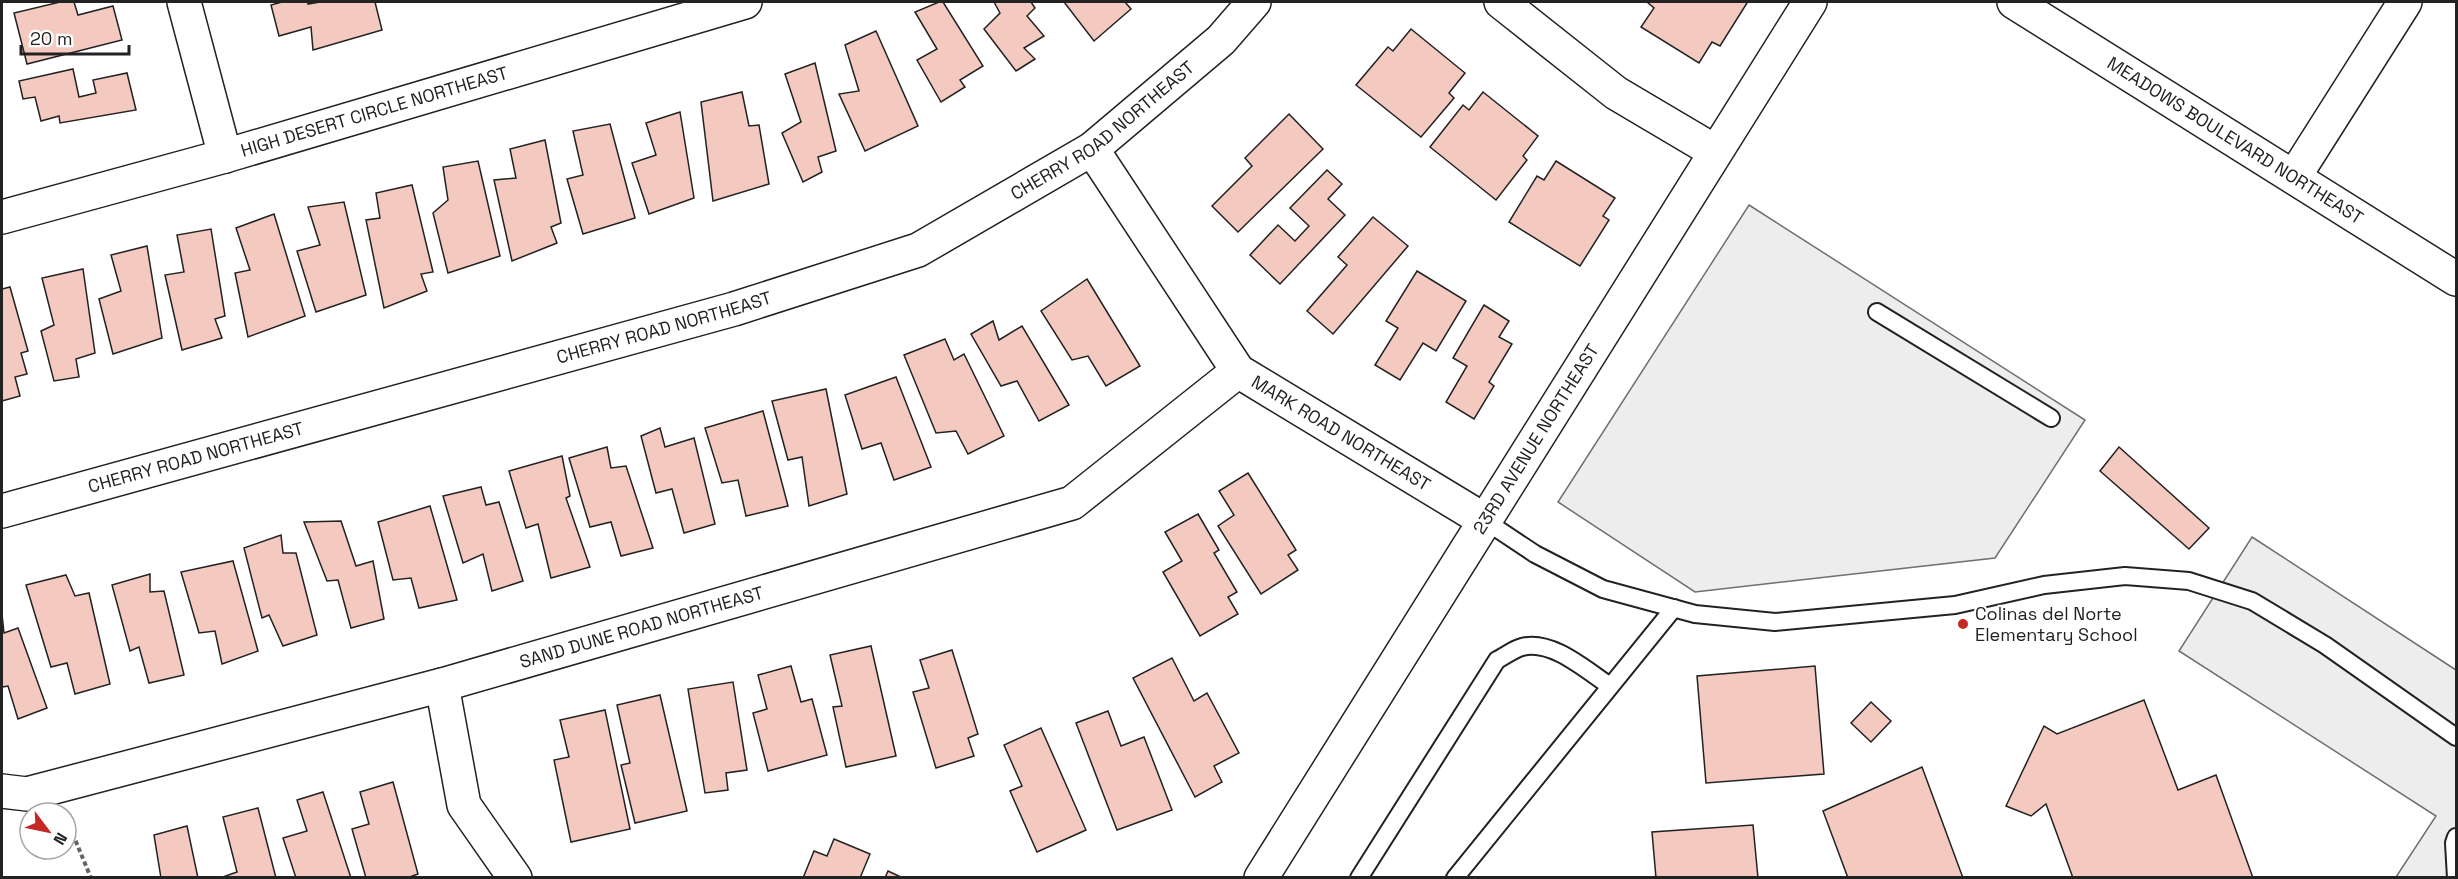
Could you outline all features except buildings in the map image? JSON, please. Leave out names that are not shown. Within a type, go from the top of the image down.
[{"type":"street","points":[[184,2],[225,156]]},
{"type":"street","name":"HIGH DESERT CIRCLE NORTHEAST","points":[[2,217],[225,156],[745,2]]},
{"type":"street","name":"CHERRY ROAD NORTHEAST","points":[[2,511],[734,309],[918,250],[1092,149],[1221,40],[1254,2]]},
{"type":"street","points":[[1502,2],[1616,93],[1714,151]]},
{"type":"street","name":"23RD AVENUE NORTHEAST","points":[[1261,878],[1714,151],[1810,2]]},
{"type":"street","name":"MEADOWS BOULEVARD NORTHEAST","points":[[2014,2],[2457,279]]},
{"type":"street","points":[[2294,177],[2405,2]]},
{"type":"street","name":"MARK ROAD NORTHEAST","points":[[1092,149],[1238,371],[1484,520]]},
{"type":"street","name":"SAND DUNE ROAD NORTHEAST","points":[[2,791],[27,794],[442,685],[1072,503],[1238,371]]},
{"type":"street","points":[[442,685],[464,805],[515,878]]},
{"type":"lane","points":[[1876,312],[2051,418]]},
{"type":"lane","points":[[1484,520],[1534,554],[1603,589],[1695,614],[1775,622],[1955,605],[2044,585],[2125,576],[2189,581],[2252,601],[2325,645],[2457,737]]},
{"type":"lane","points":[[1455,878],[1674,608]]},
{"type":"lane","points":[[1359,878],[1497,660],[1523,647],[1549,649],[1571,660],[1610,686]]},
{"type":"lane","points":[[2456,878],[2454,843],[2457,837]]},
{"type":"path","points":[[78,846],[91,878]]},
{"type":"shaded area","points":[[1749,205],[2085,420],[1995,558],[1695,592],[1558,502]]},
{"type":"shaded area","points":[[2252,537],[2456,670],[2456,877],[2396,877],[2436,816],[2179,651]]},
{"type":"place","name":"Colinas del Norte Elementary School","points":[[1963,624]]}]
